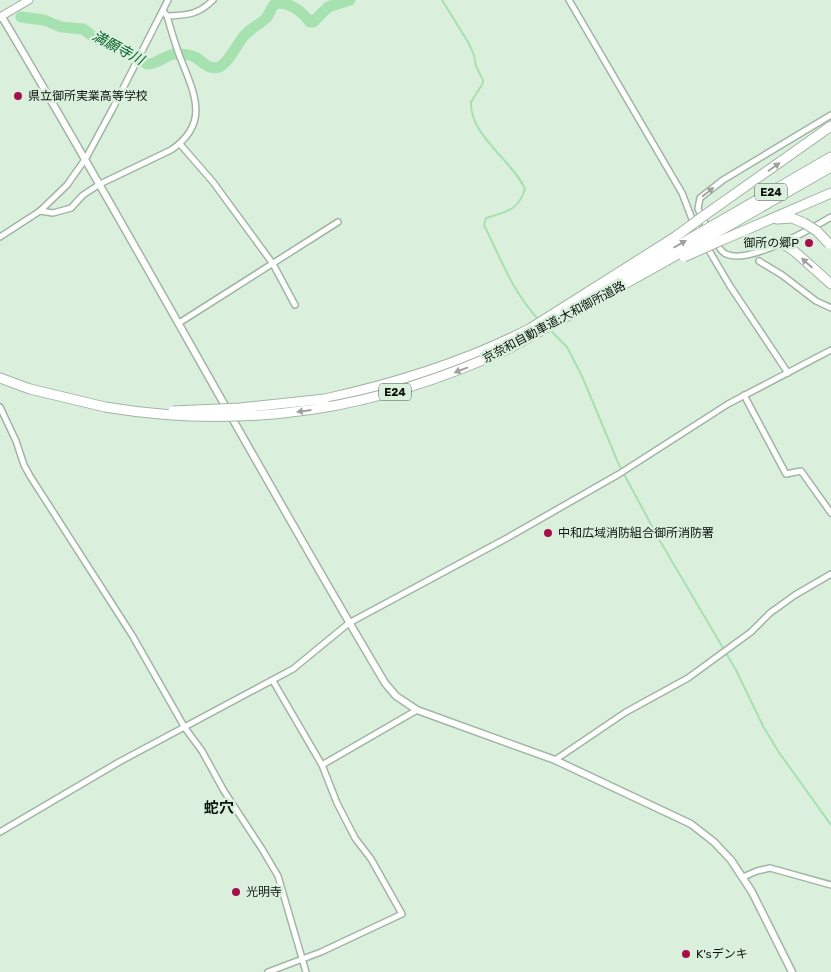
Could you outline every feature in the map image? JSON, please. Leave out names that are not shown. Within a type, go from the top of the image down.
[{"type":"highway","points":[[531,328],[667,242],[831,126]]},
{"type":"highway","name":"京奈和自動車道;大和御所道路","points":[[0,378],[30,389],[105,407],[171,416],[242,417],[309,411],[376,397],[443,377],[502,352],[542,332],[659,266],[668,265],[831,157]]},
{"type":"highway","name":"京奈和自動車道;大和御所道路","points":[[105,407],[172,411],[248,408],[325,399],[374,388],[438,369],[506,341],[716,233],[831,166]]},
{"type":"highway","points":[[765,222],[831,193]]},
{"type":"highway","points":[[716,233],[792,218],[817,231],[830,246]]},
{"type":"highway","points":[[782,243],[794,251],[831,284]]},
{"type":"main road","points":[[1,17],[29,0]]},
{"type":"street","points":[[0,237],[40,211],[67,184],[86,158],[168,0]]},
{"type":"street","points":[[167,16],[188,15],[197,12],[213,0]]},
{"type":"street","points":[[569,0],[682,193],[692,219],[730,286],[788,373]]},
{"type":"street","points":[[40,211],[53,212],[71,208],[84,195],[100,184],[144,164],[180,144],[191,131],[196,108],[193,87],[178,51],[167,16],[163,11]]},
{"type":"street","points":[[1,17],[86,158],[268,483],[385,683],[396,696],[417,710],[555,760],[691,824],[714,842],[731,860],[743,877],[792,972]]},
{"type":"street","points":[[831,116],[735,172],[700,198],[698,203],[699,214],[719,248],[724,253],[730,255],[747,254],[782,243],[831,217]]},
{"type":"street","points":[[180,144],[213,182],[272,264],[295,305]]},
{"type":"street","points":[[179,323],[338,222]]},
{"type":"street","points":[[759,261],[782,275],[816,301],[831,308]]},
{"type":"street","points":[[0,832],[56,798],[273,680],[293,668],[350,623],[507,538],[619,474],[694,424],[744,395],[831,350]]},
{"type":"street","points":[[744,395],[786,474],[801,471],[831,513]]},
{"type":"street","points":[[0,407],[30,476],[132,635],[185,728],[202,751],[224,791],[278,876],[306,972]]},
{"type":"street","points":[[555,760],[626,712],[688,678],[751,632],[770,613],[795,595],[831,574]]},
{"type":"street","points":[[268,972],[362,934],[402,914],[371,859],[355,838],[337,803],[322,765],[273,680]]},
{"type":"street","points":[[322,765],[417,710]]},
{"type":"street","points":[[743,877],[770,868],[831,885]]},
{"type":"waterway","name":"満願寺川","points":[[21,17],[44,20],[61,27],[83,29],[98,40],[116,45],[147,64],[155,63],[172,54],[183,54],[193,56],[206,65],[215,68],[225,62],[243,37],[267,17],[275,4],[280,3],[290,6],[300,11],[310,22],[313,22],[328,7],[350,0]]},
{"type":"waterway","points":[[442,0],[468,42],[483,80],[471,102],[472,114],[477,126],[511,168],[525,189],[515,206],[510,210],[486,218],[484,225],[514,286],[538,319]]},
{"type":"waterway","points":[[549,329],[567,347],[582,376],[619,465],[660,541],[736,670],[763,726],[778,751],[831,825]]},
{"type":"place","name":"県立御所実業高等学校","points":[[18,96]]},
{"type":"place","name":"御所の郷P","points":[[809,243]]},
{"type":"place","name":"中和広域消防組合御所消防署","points":[[548,533]]},
{"type":"place","name":"光明寺","points":[[236,892]]},
{"type":"place","name":"K'sデンキ","points":[[686,954]]},
{"type":"district","name":"蛇穴","points":[[219,808]]}]
